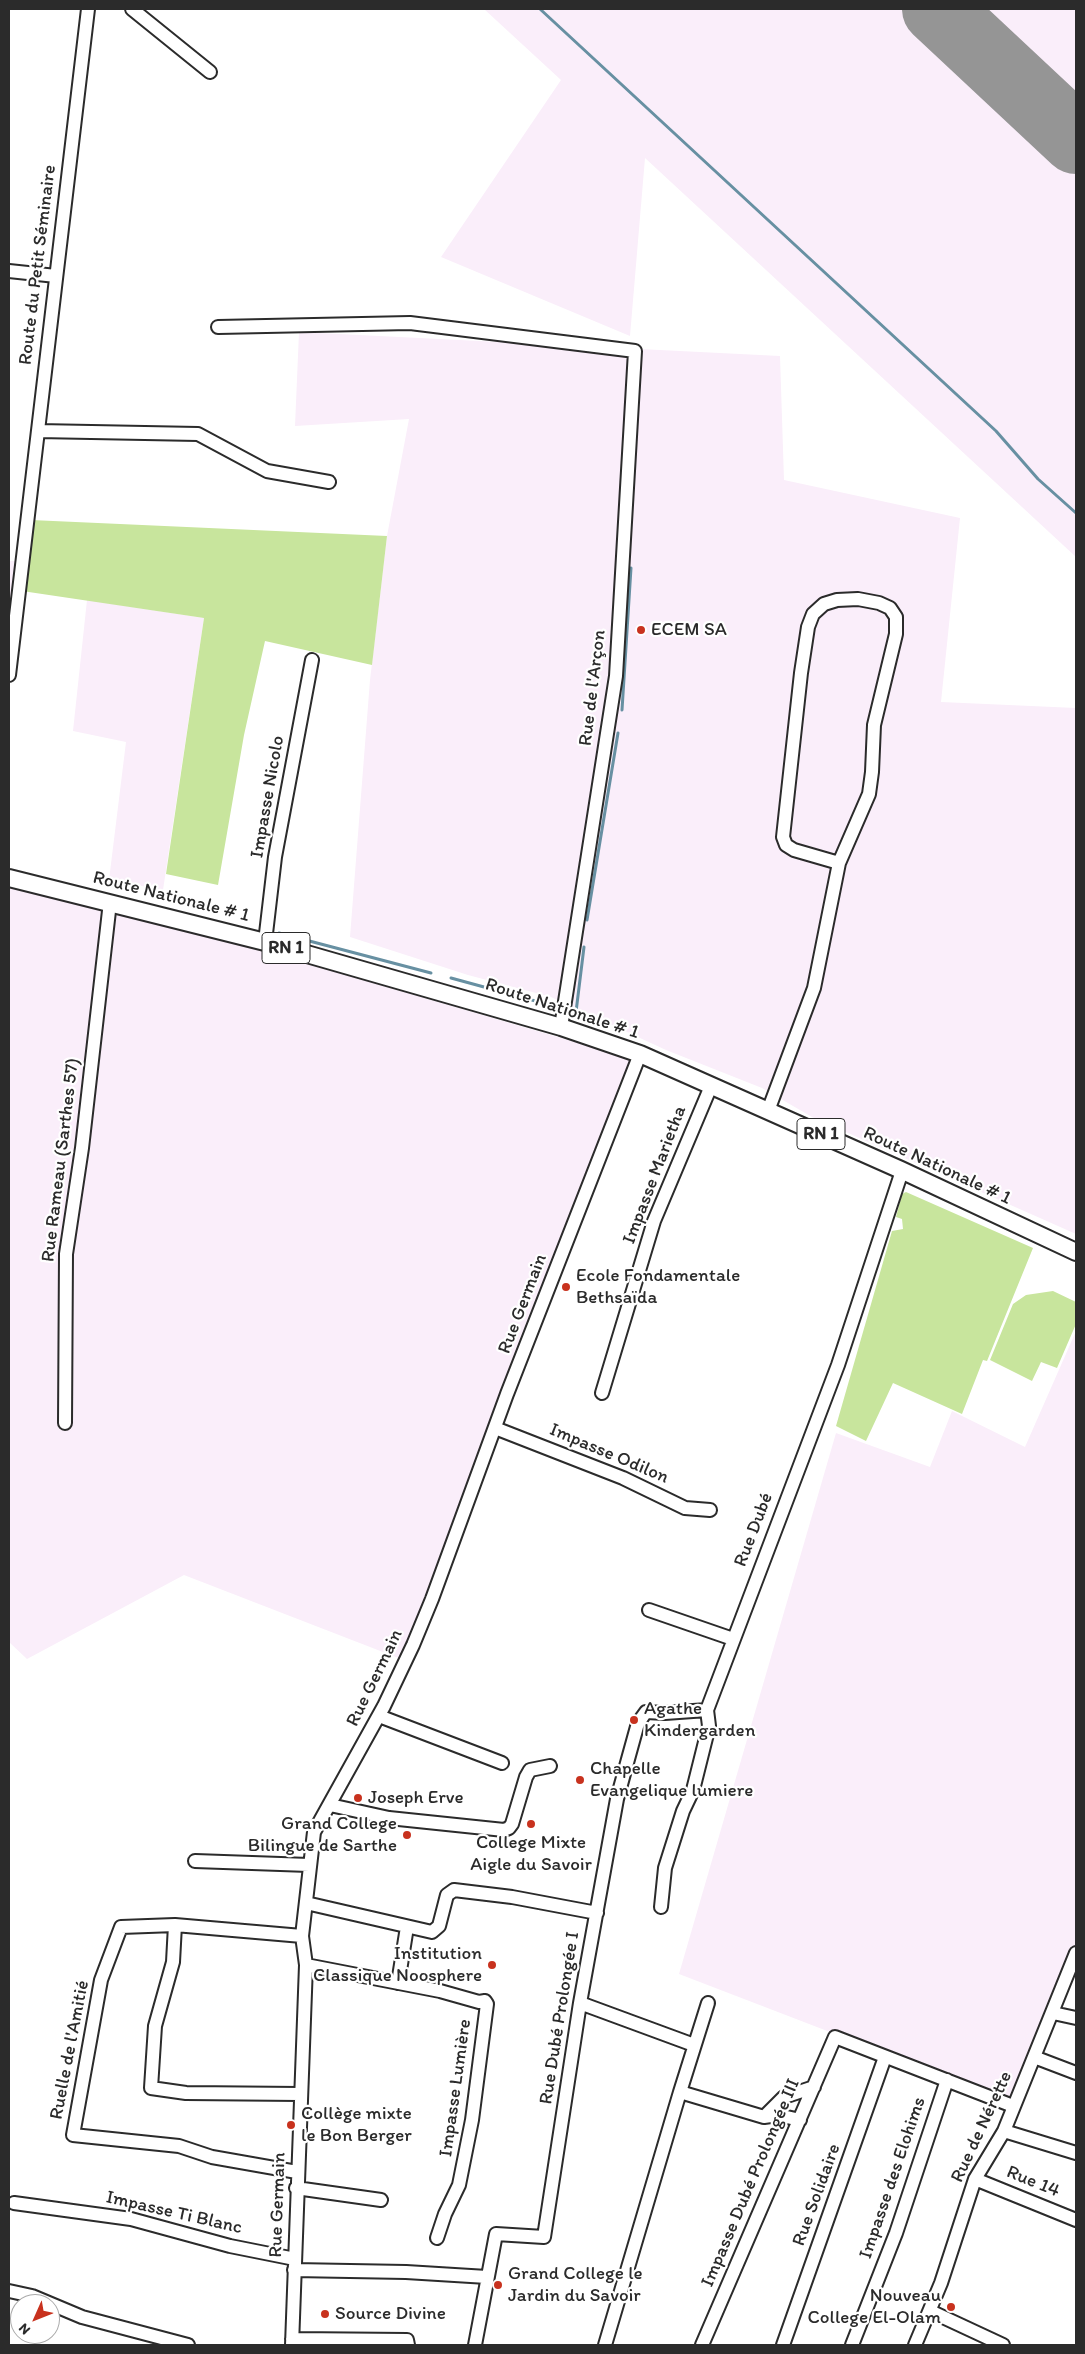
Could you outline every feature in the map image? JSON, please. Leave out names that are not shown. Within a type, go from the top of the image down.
[{"type":"main road","name":"Route Nationale # 1","points":[[9,878],[265,942],[561,1026],[640,1054],[902,1170],[1076,1252]]},
{"type":"street","name":"Route du Petit Séminaire","points":[[9,675],[38,431],[45,355],[88,9]]},
{"type":"street","points":[[132,9],[210,72]]},
{"type":"street","points":[[9,271],[56,276]]},
{"type":"street","name":"Rue de l'Arçon","points":[[218,327],[410,323],[635,351],[616,676],[561,1026]]},
{"type":"street","points":[[38,431],[198,434],[267,471],[329,482]]},
{"type":"street","points":[[768,1111],[814,988],[840,862],[869,794],[874,725],[896,634],[896,617],[890,608],[879,603],[858,599],[837,600],[824,604],[813,614],[808,627],[801,673],[783,837],[786,845],[794,850],[840,862]]},
{"type":"street","name":"Impasse Nicolo","points":[[265,942],[275,857],[312,660]]},
{"type":"street","name":"Rue Rameau (Sarthes 57)","points":[[65,1423],[66,1254],[82,1148],[110,902]]},
{"type":"street","name":"Rue Germain","points":[[292,2342],[296,2188],[306,1965],[302,1936],[314,1832],[322,1814],[330,1805],[379,1716],[413,1645],[640,1054]]},
{"type":"street","name":"Impasse Marietha","points":[[602,1393],[654,1221],[711,1086]]},
{"type":"street","name":"Rue Dubé","points":[[661,1907],[665,1868],[683,1811],[693,1790],[709,1726],[707,1710],[838,1365],[902,1170]]},
{"type":"street","name":"Impasse Odilon","points":[[495,1428],[624,1478],[685,1508],[710,1510]]},
{"type":"street","points":[[649,1610],[733,1639]]},
{"type":"street","name":"Rue Dubé Prolongée I","points":[[475,2345],[496,2234],[544,2237],[580,2003],[617,1799],[625,1762],[642,1715],[646,1712],[665,1713],[707,1710]]},
{"type":"street","points":[[379,1716],[502,1763]]},
{"type":"street","points":[[330,1805],[389,1818],[504,1830],[512,1824],[526,1777],[530,1770],[550,1766]]},
{"type":"street","points":[[196,1861],[309,1865]]},
{"type":"street","points":[[306,1903],[432,1932],[439,1926],[447,1895],[454,1890],[512,1896],[597,1913]]},
{"type":"street","points":[[300,2094],[186,2093],[151,2088],[155,2026],[173,1962],[175,1925],[302,1936]]},
{"type":"street","name":"Ruelle de l'Amitié","points":[[175,1925],[121,1927],[101,1980],[73,2135],[179,2146],[212,2157],[297,2172]]},
{"type":"street","points":[[398,1983],[407,1927]]},
{"type":"street","name":"Rue de Nérette","points":[[915,2345],[930,2311],[958,2235],[975,2179],[1004,2131],[1076,1953]]},
{"type":"street","name":"Impasse Lumière","points":[[306,1965],[440,1991],[479,2002],[485,2001],[487,2004],[472,2120],[459,2186],[445,2214],[437,2238]]},
{"type":"street","points":[[580,2003],[694,2045]]},
{"type":"street","points":[[604,2345],[708,2003]]},
{"type":"street","points":[[1053,2013],[1076,2018]]},
{"type":"street","name":"Impasse Dubé Prolongée III","points":[[702,2345],[835,2037],[886,2057]]},
{"type":"street","points":[[886,2057],[1014,2106]]},
{"type":"street","name":"Rue Solidaire","points":[[784,2345],[886,2057]]},
{"type":"street","points":[[1034,2057],[1076,2073]]},
{"type":"street","name":"Impasse des Elohims","points":[[852,2345],[896,2233],[946,2080]]},
{"type":"street","points":[[764,2118],[784,2097],[814,2087]]},
{"type":"street","points":[[680,2092],[764,2118],[778,2115],[800,2120]]},
{"type":"street","points":[[1004,2131],[1076,2153]]},
{"type":"street","name":"Rue 14","points":[[975,2179],[1076,2220]]},
{"type":"street","points":[[296,2188],[381,2200]]},
{"type":"street","name":"Impasse Ti Blanc","points":[[14,2203],[130,2219],[295,2265],[487,2277]]},
{"type":"street","points":[[9,2291],[32,2296],[82,2317],[188,2345]]},
{"type":"street","points":[[930,2311],[1003,2345]]},
{"type":"street","points":[[292,2342],[407,2340],[408,2345]]},
{"type":"shaded area","points":[[484,9],[1076,9],[1076,557],[645,158],[630,336],[441,257],[561,80]]},
{"type":"shaded area","points":[[299,332],[780,356],[784,480],[960,518],[941,702],[1076,708],[1076,1234],[812,1117],[762,1088],[666,1050],[551,997],[468,975],[350,937],[370,680],[387,536],[409,419],[295,426]]},
{"type":"shaded area","points":[[9,561],[26,561],[9,662]]},
{"type":"shaded area","points":[[87,600],[204,618],[163,890],[109,880],[126,742],[73,731]]},
{"type":"shaded area","points":[[9,888],[96,902],[633,1059],[401,1659],[184,1575],[27,1659],[9,1642]]},
{"type":"shaded area","points":[[1076,1331],[1076,1943],[1012,2102],[679,1974],[836,1433],[930,1467],[952,1411],[1025,1447]]},
{"type":"green space","points":[[31,520],[387,536],[372,665],[265,641],[244,735],[218,885],[166,874],[204,618],[22,591]]},
{"type":"green space","points":[[906,1192],[1033,1248],[987,1361],[983,1360],[962,1414],[893,1383],[866,1441],[836,1426],[892,1231],[903,1229],[902,1219],[896,1217],[902,1194]]},
{"type":"green space","points":[[1053,1291],[1076,1302],[1076,1324],[1057,1368],[1041,1362],[1032,1381],[990,1360],[1013,1304],[1026,1295]]},
{"type":"waterway","points":[[540,9],[996,431],[1038,479],[1076,513]]},
{"type":"waterway","points":[[622,710],[631,568]]},
{"type":"waterway","points":[[587,920],[618,733]]},
{"type":"waterway","points":[[279,933],[431,973]]},
{"type":"waterway","points":[[576,1012],[584,947]]},
{"type":"waterway","points":[[451,978],[561,1008]]},
{"type":"runway","points":[[937,9],[1076,139]]},
{"type":"place","name":"ECEM SA","points":[[641,630]]},
{"type":"place","name":"Ecole Fondamentale Bethsaïda","points":[[566,1287]]},
{"type":"place","name":"Agathe Kindergarden","points":[[634,1720]]},
{"type":"place","name":"Chapelle Evangelique lumiere","points":[[580,1780]]},
{"type":"place","name":"Joseph Erve","points":[[358,1798]]},
{"type":"place","name":"College Mixte Aigle du Savoir","points":[[531,1824]]},
{"type":"place","name":"Grand College Bilingue de Sarthe","points":[[407,1835]]},
{"type":"place","name":"Institution Classique Noosphere","points":[[492,1965]]},
{"type":"place","name":"Collège mixte le Bon Berger","points":[[291,2125]]},
{"type":"place","name":"Grand College le Jardin du Savoir","points":[[498,2285]]},
{"type":"place","name":"Nouveau College El-Olam","points":[[951,2307]]},
{"type":"place","name":"Source Divine","points":[[325,2314]]}]
